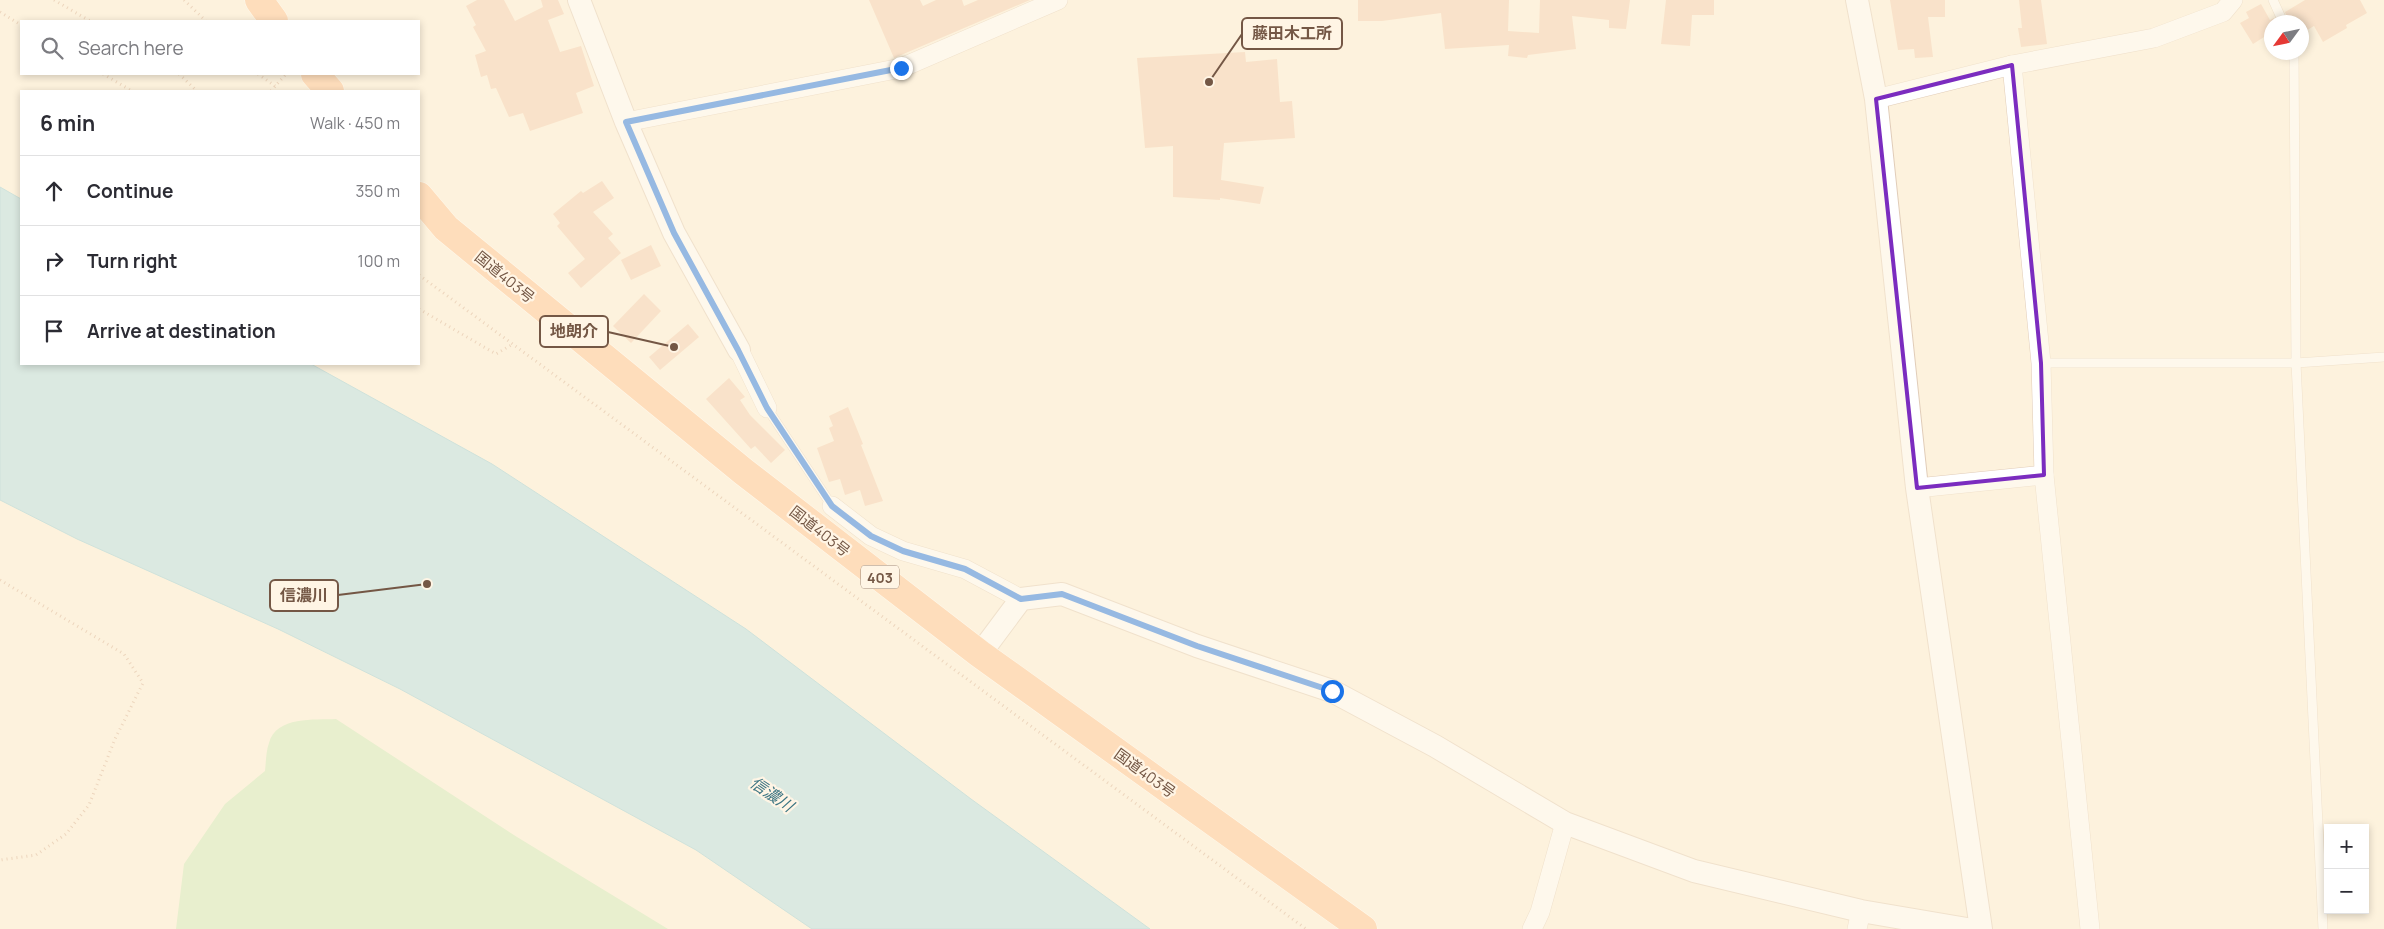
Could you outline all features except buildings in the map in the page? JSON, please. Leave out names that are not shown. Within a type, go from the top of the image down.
[{"type":"highway","points":[[259,0],[273,20]]},
{"type":"highway","points":[[316,75],[329,90]]},
{"type":"highway","name":"国道403号","points":[[420,197],[446,228],[713,447],[980,654],[1363,929]]},
{"type":"street","points":[[579,0],[626,122],[674,233],[738,350],[767,408]]},
{"type":"street","points":[[626,122],[901,68],[1058,0]]},
{"type":"street","points":[[1857,0],[1876,99],[1917,488],[1981,929]]},
{"type":"street","points":[[1876,99],[2012,65],[2154,38],[2223,12],[2233,0]]},
{"type":"street","points":[[2012,65],[2040,363],[2044,475],[2090,929]]},
{"type":"street","points":[[1917,488],[2044,475]]},
{"type":"street","points":[[832,506],[871,536],[903,551],[965,569],[1021,599],[1062,594],[1197,646],[1332,691],[1436,746],[1565,823],[1694,872],[1859,920],[1967,929]]},
{"type":"street","points":[[980,654],[1021,599]]},
{"type":"street","points":[[1532,929],[1540,912],[1565,823]]},
{"type":"lane","points":[[2273,0],[2280,15]]},
{"type":"lane","points":[[2294,60],[2296,362],[2323,929]]},
{"type":"lane","points":[[2040,363],[2296,362],[2384,357]]},
{"type":"lane","points":[[767,408],[832,506]]},
{"type":"path","points":[[54,0],[88,20]]},
{"type":"path","points":[[184,0],[205,20]]},
{"type":"path","points":[[0,12],[20,24]]},
{"type":"path","points":[[105,75],[130,90]]},
{"type":"path","points":[[180,75],[196,90]]},
{"type":"path","points":[[259,75],[275,86]]},
{"type":"path","points":[[272,90],[285,75]]},
{"type":"path","points":[[420,276],[1306,929]]},
{"type":"path","points":[[420,310],[496,354],[514,344]]},
{"type":"path","points":[[0,580],[124,654],[143,683],[115,739],[89,805],[66,834],[36,855],[0,860]]},
{"type":"highlighted area","points":[[2012,65],[2041,363],[2044,475],[1917,488],[1876,99]]},
{"type":"green space","points":[[336,719],[517,837],[668,929],[176,929],[184,864],[225,804],[265,771],[267,749],[273,734],[279,728],[297,721]]},
{"type":"water","name":"信濃川","points":[[0,187],[20,198],[20,365],[313,365],[492,464],[746,629],[971,799],[1150,929],[812,929],[696,850],[400,689],[278,629],[77,539],[0,500]]},
{"type":"place","name":"藤田木工所","points":[[1209,82]]},
{"type":"place","name":"地朗介","points":[[674,347]]},
{"type":"place","name":"信濃川","points":[[427,584]]},
{"type":"route","points":[[901,68],[626,122],[674,233],[738,350],[767,408],[804,466],[832,506],[871,536],[903,551],[965,569],[1021,599],[1062,594],[1197,646],[1332,691]]}]
